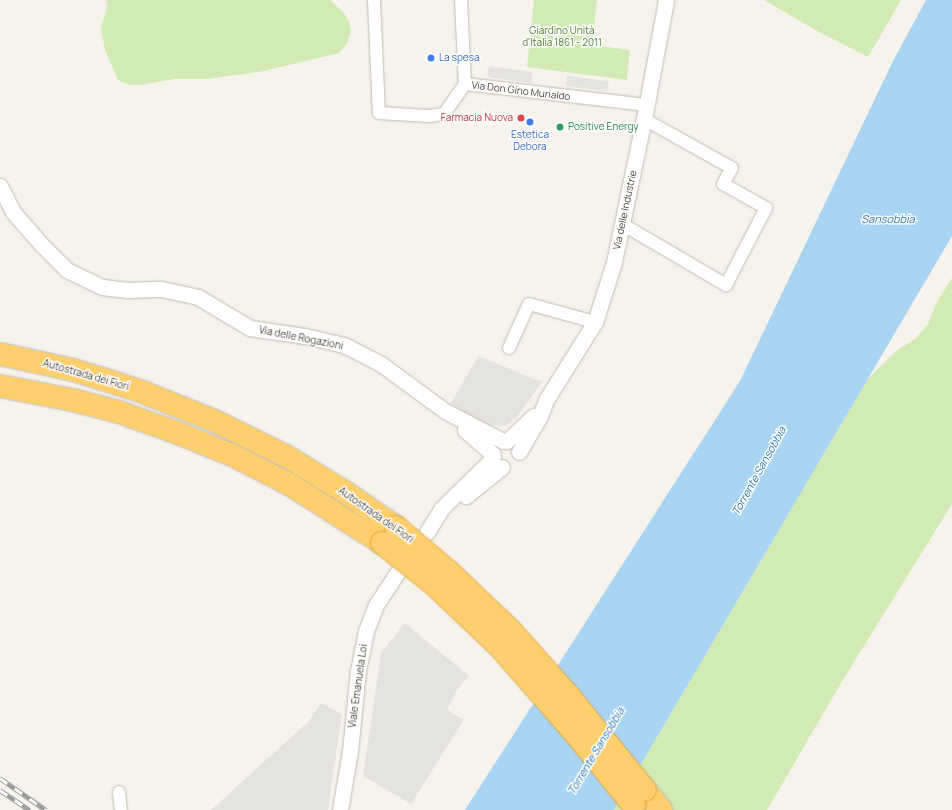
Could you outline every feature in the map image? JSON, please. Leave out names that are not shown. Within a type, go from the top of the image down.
[{"type":"highway","name":"Autostrada dei Fiori","points":[[0,354],[73,370],[145,392],[215,421],[288,457],[346,492],[389,535],[436,586],[501,648],[580,739],[637,810]]},
{"type":"highway","name":"Autostrada dei Fiori","points":[[0,386],[73,400],[119,412],[192,438],[232,455],[389,535],[449,572],[511,631],[568,695],[661,810]]},
{"type":"street","name":"Via Don Gino Murialdo","points":[[374,0],[379,113],[429,116],[444,114],[465,84],[645,112]]},
{"type":"street","points":[[461,0],[465,84]]},
{"type":"street","name":"Via delle Industrie","points":[[544,405],[540,416],[519,452],[517,461],[511,466],[496,459],[496,446],[505,441],[529,422],[544,405],[595,322],[614,262],[645,112],[666,0]]},
{"type":"street","points":[[622,224],[726,285],[766,208],[723,184],[732,168],[645,112]]},
{"type":"street","name":"Via delle Rogazioni","points":[[0,186],[13,212],[41,244],[67,270],[102,287],[127,290],[161,289],[198,297],[250,328],[306,336],[344,345],[381,364],[445,411],[496,459]]},
{"type":"street","points":[[509,348],[529,304],[595,322]]},
{"type":"street","name":"Via delle Rogazioni","points":[[445,411],[505,441]]},
{"type":"street","points":[[505,441],[515,445],[519,452]]},
{"type":"street","points":[[430,528],[442,508],[496,459]]},
{"type":"street","name":"Viale Emanuela Loi","points":[[340,810],[350,751],[358,671],[366,631],[376,605],[399,570]]},
{"type":"street","points":[[119,792],[121,810]]},
{"type":"green space","points":[[106,0],[330,0],[343,12],[349,21],[351,32],[347,43],[339,53],[264,71],[208,79],[174,79],[140,85],[129,85],[118,80],[105,50],[101,27],[107,7]]},
{"type":"green space","name":"Giardino Unità d'Italia 1861 - 2011","points":[[534,0],[597,0],[592,45],[630,50],[627,80],[527,67]]},
{"type":"green space","points":[[764,0],[901,0],[868,57],[819,32]]},
{"type":"green space","points":[[952,278],[952,504],[841,683],[767,810],[614,810],[867,380],[896,351],[915,339],[928,324],[937,302]]},
{"type":"shaded area","points":[[489,66],[533,72],[531,83],[487,77]]},
{"type":"shaded area","points":[[567,76],[609,81],[607,91],[566,86]]},
{"type":"shaded area","points":[[478,356],[542,382],[517,417],[505,426],[490,425],[470,417],[451,403]]},
{"type":"shaded area","points":[[405,623],[469,676],[457,690],[447,710],[464,720],[411,804],[363,776],[381,653]]},
{"type":"shaded area","points":[[321,703],[342,714],[328,810],[211,810],[308,722]]},
{"type":"water","name":"Sansobbia","points":[[926,0],[952,0],[952,236],[614,810],[465,810],[740,381],[893,61]]},
{"type":"railway","points":[[0,778],[46,810]]},
{"type":"railway","points":[[0,790],[30,810]]},
{"type":"place","name":"La spesa","points":[[431,58]]},
{"type":"place","name":"Farmacia Nuova","points":[[521,118]]},
{"type":"place","name":"Estetica Debora","points":[[530,122]]},
{"type":"place","name":"Positive Energy","points":[[560,127]]},
{"type":"water label","name":"Torrente Sansobbia","points":[[759,471]]},
{"type":"water label","name":"Torrente Sansobbia","points":[[596,751]]}]
